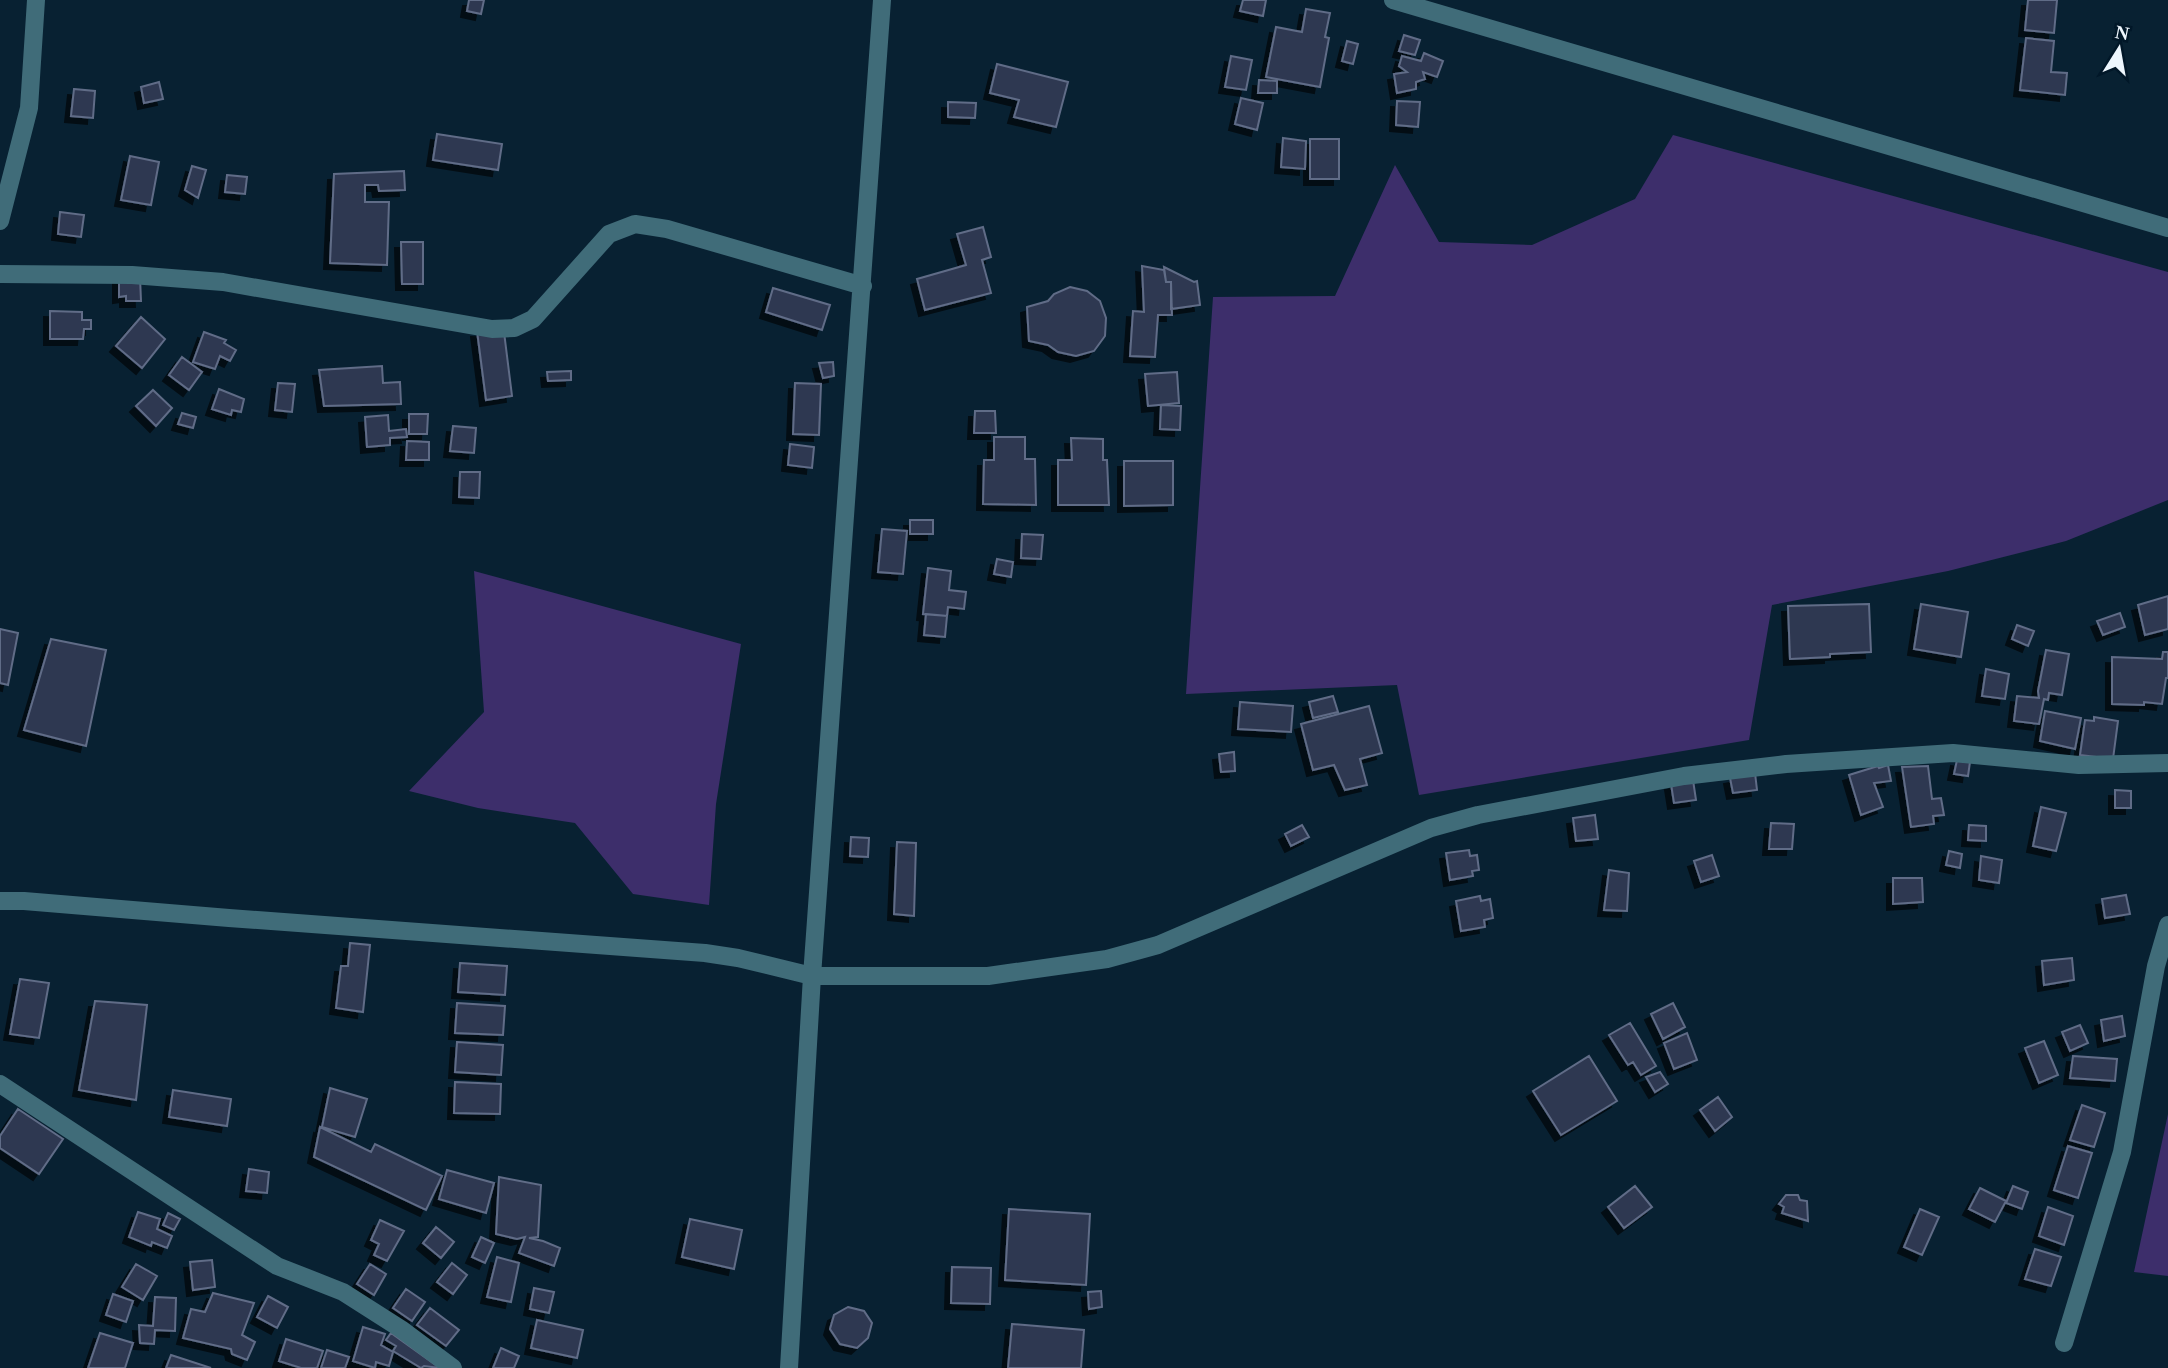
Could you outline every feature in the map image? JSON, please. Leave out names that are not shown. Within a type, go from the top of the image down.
[{"type":"street","points":[[0,221],[29,108],[36,36],[36,0]]},
{"type":"street","points":[[789,1368],[812,976],[882,0]]},
{"type":"street","points":[[1393,0],[2168,228]]},
{"type":"street","points":[[0,274],[132,275],[223,282],[492,330],[514,328],[533,319],[609,234],[635,225],[667,229],[863,286]]},
{"type":"street","points":[[0,901],[705,953],[812,976],[988,976],[1107,959],[1158,945],[1431,828],[1478,815],[1684,776],[1786,764],[1953,753],[2079,765],[2168,763]]},
{"type":"street","points":[[2064,1343],[2122,1152],[2156,966],[2168,925]]},
{"type":"street","points":[[0,1084],[277,1266],[343,1292],[401,1329],[453,1368]]},
{"type":"shaded area","points":[[1673,135],[2168,272],[2168,500],[2066,541],[1948,571],[1772,605],[1749,740],[1419,795],[1397,685],[1186,694],[1213,297],[1335,296],[1395,165],[1439,242],[1532,245],[1635,199]]},
{"type":"shaded area","points":[[474,571],[741,644],[716,804],[709,905],[633,894],[575,823],[478,808],[409,791],[484,712]]},
{"type":"shaded area","points":[[2168,1114],[2168,1276],[2134,1272]]},
{"type":"building","points":[[469,0],[484,0],[481,14],[467,11]]},
{"type":"building","points":[[1243,0],[1266,0],[1263,16],[1240,11]]},
{"type":"building","points":[[2028,0],[2057,0],[2054,33],[2025,30]]},
{"type":"building","points":[[1306,9],[1330,13],[1325,37],[1329,38],[1320,87],[1266,77],[1276,27],[1302,32]]},
{"type":"building","points":[[1404,35],[1420,40],[1415,55],[1399,51]]},
{"type":"building","points":[[2026,38],[2054,41],[2051,72],[2067,73],[2065,95],[2020,90]]},
{"type":"building","points":[[1347,41],[1358,44],[1353,64],[1342,61]]},
{"type":"building","points":[[1424,53],[1443,61],[1437,77],[1423,72],[1425,79],[1416,82],[1416,89],[1397,93],[1394,74],[1407,72],[1399,66],[1402,56],[1421,61]]},
{"type":"building","points":[[1231,56],[1252,60],[1246,90],[1225,87]]},
{"type":"building","points":[[997,64],[1068,82],[1056,127],[1014,117],[1019,100],[990,93]]},
{"type":"building","points":[[1259,80],[1277,81],[1277,93],[1258,93]]},
{"type":"building","points":[[159,82],[163,99],[144,103],[141,87]]},
{"type":"building","points":[[74,89],[95,91],[93,118],[71,116]]},
{"type":"building","points":[[1241,98],[1263,103],[1257,130],[1235,124]]},
{"type":"building","points":[[1397,101],[1420,102],[1418,127],[1396,125]]},
{"type":"building","points":[[948,102],[976,103],[975,118],[948,117]]},
{"type":"building","points":[[437,134],[502,144],[498,170],[433,160]]},
{"type":"building","points":[[1283,138],[1306,141],[1305,169],[1281,167]]},
{"type":"building","points":[[1310,139],[1339,139],[1339,179],[1310,179]]},
{"type":"building","points":[[130,156],[159,162],[151,205],[121,200]]},
{"type":"building","points":[[192,166],[206,170],[198,198],[185,190]]},
{"type":"building","points":[[404,171],[405,190],[379,191],[378,185],[365,185],[365,202],[389,202],[387,265],[330,263],[334,174]]},
{"type":"building","points":[[227,175],[247,177],[245,194],[225,192]]},
{"type":"building","points":[[60,212],[84,215],[81,237],[58,234]]},
{"type":"building","points":[[983,227],[991,257],[982,260],[991,293],[925,310],[917,279],[966,265],[957,234]]},
{"type":"building","points":[[401,242],[423,242],[423,284],[402,284]]},
{"type":"building","points":[[1142,266],[1164,270],[1166,282],[1171,282],[1172,315],[1158,315],[1155,357],[1130,356],[1133,311],[1144,312]]},
{"type":"building","points":[[1164,267],[1197,281],[1200,305],[1171,309],[1171,282],[1166,282]]},
{"type":"building","points":[[140,277],[141,301],[126,301],[126,296],[119,297],[119,278]]},
{"type":"building","points":[[1070,287],[1087,291],[1100,301],[1106,318],[1105,336],[1094,351],[1076,356],[1029,341],[1027,307],[1048,301],[1054,294]]},
{"type":"building","points":[[773,288],[830,305],[822,330],[766,312]]},
{"type":"building","points":[[50,311],[82,312],[82,320],[91,320],[91,329],[84,329],[83,339],[50,339]]},
{"type":"building","points":[[141,317],[165,339],[142,368],[116,346]]},
{"type":"building","points":[[477,331],[504,332],[512,396],[486,400]]},
{"type":"building","points":[[204,332],[226,340],[224,343],[236,350],[230,361],[220,356],[215,369],[193,362]]},
{"type":"building","points":[[182,357],[202,372],[189,390],[169,375]]},
{"type":"building","points":[[833,362],[834,376],[823,378],[819,363]]},
{"type":"building","points":[[382,366],[383,383],[400,382],[401,404],[324,406],[319,370]]},
{"type":"building","points":[[571,371],[571,380],[548,381],[547,372]]},
{"type":"building","points":[[1177,372],[1179,403],[1148,406],[1145,374]]},
{"type":"building","points":[[278,383],[295,384],[292,412],[275,410]]},
{"type":"building","points":[[795,383],[821,384],[819,435],[793,434]]},
{"type":"building","points":[[219,389],[244,399],[241,412],[232,410],[231,415],[212,409]]},
{"type":"building","points":[[153,390],[172,408],[156,426],[136,406]]},
{"type":"building","points":[[1161,405],[1181,406],[1180,430],[1160,429]]},
{"type":"building","points":[[975,411],[995,411],[996,433],[974,433]]},
{"type":"building","points":[[182,413],[196,417],[193,428],[178,424]]},
{"type":"building","points":[[409,414],[428,414],[427,434],[409,434]]},
{"type":"building","points":[[388,415],[389,431],[406,429],[407,437],[390,438],[390,445],[367,447],[365,417]]},
{"type":"building","points":[[453,426],[476,428],[474,453],[450,451]]},
{"type":"building","points":[[994,437],[1025,437],[1025,459],[1035,459],[1036,505],[983,504],[984,460],[994,460]]},
{"type":"building","points":[[1071,438],[1103,439],[1109,505],[1058,505],[1058,460],[1072,460]]},
{"type":"building","points":[[407,441],[429,442],[429,460],[406,460]]},
{"type":"building","points":[[790,444],[814,447],[812,468],[788,465]]},
{"type":"building","points":[[1124,461],[1173,461],[1173,505],[1124,506]]},
{"type":"building","points":[[460,472],[480,472],[479,498],[459,497]]},
{"type":"building","points":[[910,520],[933,520],[933,534],[910,534]]},
{"type":"building","points":[[882,529],[907,531],[903,574],[878,572]]},
{"type":"building","points":[[1022,534],[1043,535],[1041,559],[1021,558]]},
{"type":"building","points":[[997,559],[1013,562],[1011,577],[994,574]]},
{"type":"building","points":[[928,568],[951,571],[949,590],[966,592],[964,609],[948,607],[947,616],[923,614]]},
{"type":"building","points":[[2168,596],[2168,629],[2145,635],[2138,605]]},
{"type":"building","points":[[1869,604],[1871,652],[1790,659],[1788,606]]},
{"type":"building","points":[[1921,604],[1968,612],[1961,657],[1914,649]]},
{"type":"building","points":[[2120,613],[2125,627],[2103,635],[2097,621]]},
{"type":"building","points":[[926,614],[947,616],[945,637],[924,635]]},
{"type":"building","points":[[2017,625],[2034,631],[2028,646],[2012,639]]},
{"type":"building","points":[[0,629],[18,633],[8,685],[0,683]]},
{"type":"building","points":[[51,639],[106,650],[86,746],[24,730]]},
{"type":"building","points":[[2046,650],[2069,654],[2062,695],[2049,693],[2048,700],[2044,699],[2039,724],[2014,721],[2017,696],[2039,698]]},
{"type":"building","points":[[2163,652],[2168,652],[2168,678],[2162,704],[2112,704],[2112,657],[2162,659]]},
{"type":"building","points":[[1986,669],[2009,674],[2005,699],[1982,696]]},
{"type":"building","points":[[1333,696],[1338,712],[1313,718],[1309,702]]},
{"type":"building","points":[[1240,702],[1293,706],[1291,732],[1238,729]]},
{"type":"building","points":[[1369,706],[1382,753],[1360,759],[1367,785],[1345,790],[1334,765],[1313,770],[1301,724]]},
{"type":"building","points":[[2045,711],[2081,718],[2075,749],[2040,741]]},
{"type":"building","points":[[2094,717],[2118,721],[2113,759],[2080,755],[2085,720],[2094,721]]},
{"type":"building","points":[[1234,752],[1235,771],[1221,772],[1219,754]]},
{"type":"building","points":[[1957,760],[1970,762],[1968,776],[1954,774]]},
{"type":"building","points":[[1888,765],[1891,781],[1874,783],[1883,807],[1861,815],[1849,775]]},
{"type":"building","points":[[1928,766],[1932,799],[1941,798],[1944,815],[1933,816],[1934,824],[1911,827],[1902,767]]},
{"type":"building","points":[[1755,773],[1757,790],[1733,793],[1730,778]]},
{"type":"building","points":[[1693,780],[1696,800],[1674,803],[1671,784]]},
{"type":"building","points":[[2115,790],[2131,791],[2131,808],[2115,808]]},
{"type":"building","points":[[2041,807],[2066,813],[2056,851],[2033,846]]},
{"type":"building","points":[[1595,815],[1598,839],[1576,841],[1573,818]]},
{"type":"building","points":[[1771,823],[1794,824],[1792,849],[1769,849]]},
{"type":"building","points":[[1302,825],[1309,837],[1291,846],[1285,834]]},
{"type":"building","points":[[1969,825],[1986,826],[1986,841],[1968,840]]},
{"type":"building","points":[[851,837],[869,838],[868,857],[850,856]]},
{"type":"building","points":[[897,842],[916,843],[914,916],[894,914]]},
{"type":"building","points":[[1469,850],[1470,856],[1477,855],[1479,870],[1472,871],[1473,876],[1450,880],[1446,853]]},
{"type":"building","points":[[1949,851],[1962,854],[1960,868],[1946,865]]},
{"type":"building","points":[[1712,855],[1719,876],[1701,882],[1694,861]]},
{"type":"building","points":[[1981,856],[2002,860],[1999,883],[1979,880]]},
{"type":"building","points":[[1609,870],[1629,873],[1627,911],[1604,910]]},
{"type":"building","points":[[1893,878],[1922,878],[1923,902],[1893,904]]},
{"type":"building","points":[[2126,895],[2130,914],[2105,918],[2102,899]]},
{"type":"building","points":[[1480,896],[1481,901],[1490,899],[1493,918],[1484,920],[1485,927],[1461,931],[1456,901]]},
{"type":"building","points":[[350,943],[370,945],[363,1012],[336,1008],[341,966],[348,966]]},
{"type":"building","points":[[2072,958],[2074,980],[2044,985],[2042,961]]},
{"type":"building","points":[[460,963],[507,966],[505,995],[458,992]]},
{"type":"building","points":[[20,979],[49,983],[39,1038],[10,1034]]},
{"type":"building","points":[[95,1001],[147,1005],[136,1100],[79,1090]]},
{"type":"building","points":[[457,1003],[505,1006],[503,1035],[455,1033]]},
{"type":"building","points":[[1673,1003],[1685,1027],[1663,1039],[1651,1014]]},
{"type":"building","points":[[2122,1016],[2125,1036],[2104,1041],[2101,1020]]},
{"type":"building","points":[[1630,1023],[1656,1066],[1641,1075],[1633,1062],[1628,1065],[1609,1035]]},
{"type":"building","points":[[2080,1025],[2088,1043],[2070,1051],[2062,1032]]},
{"type":"building","points":[[1687,1033],[1697,1060],[1674,1069],[1664,1043]]},
{"type":"building","points":[[2044,1041],[2058,1075],[2039,1083],[2025,1048]]},
{"type":"building","points":[[457,1042],[503,1045],[501,1075],[455,1072]]},
{"type":"building","points":[[1589,1056],[1617,1101],[1561,1135],[1533,1091]]},
{"type":"building","points":[[2073,1056],[2117,1059],[2115,1081],[2070,1078]]},
{"type":"building","points":[[1660,1072],[1668,1084],[1655,1092],[1646,1077]]},
{"type":"building","points":[[455,1082],[501,1084],[500,1114],[454,1113]]},
{"type":"building","points":[[330,1088],[367,1099],[355,1137],[322,1127]]},
{"type":"building","points":[[173,1090],[231,1099],[227,1126],[169,1117]]},
{"type":"building","points":[[1718,1097],[1732,1117],[1715,1131],[1700,1110]]},
{"type":"building","points":[[2082,1105],[2105,1113],[2094,1147],[2070,1140]]},
{"type":"building","points":[[18,1109],[63,1139],[39,1174],[0,1148],[0,1136]]},
{"type":"building","points":[[320,1127],[371,1152],[375,1144],[442,1176],[426,1210],[314,1157]]},
{"type":"building","points":[[2068,1146],[2092,1153],[2078,1198],[2054,1190]]},
{"type":"building","points":[[249,1169],[269,1172],[267,1193],[246,1191]]},
{"type":"building","points":[[447,1170],[494,1183],[486,1213],[439,1199]]},
{"type":"building","points":[[499,1177],[541,1185],[538,1237],[529,1238],[560,1248],[554,1266],[519,1253],[525,1237],[517,1239],[496,1234]]},
{"type":"building","points":[[1635,1186],[1652,1207],[1624,1228],[1608,1207]]},
{"type":"building","points":[[2013,1186],[2028,1192],[2022,1209],[2006,1203]]},
{"type":"building","points":[[1980,1188],[2006,1201],[1995,1222],[1969,1209]]},
{"type":"building","points":[[1786,1195],[1798,1195],[1800,1200],[1807,1201],[1808,1221],[1782,1213],[1784,1207],[1779,1204]]},
{"type":"building","points":[[2048,1207],[2073,1216],[2064,1245],[2039,1236]]},
{"type":"building","points":[[1009,1209],[1090,1214],[1086,1285],[1005,1280]]},
{"type":"building","points":[[1920,1209],[1939,1217],[1922,1255],[1904,1247]]},
{"type":"building","points":[[138,1212],[160,1219],[157,1229],[172,1236],[167,1248],[152,1242],[151,1246],[129,1237]]},
{"type":"building","points":[[168,1213],[180,1219],[174,1230],[163,1225]]},
{"type":"building","points":[[690,1219],[742,1230],[734,1269],[682,1257]]},
{"type":"building","points":[[380,1220],[404,1231],[387,1261],[374,1255],[379,1244],[371,1240]]},
{"type":"building","points":[[436,1227],[454,1242],[441,1258],[423,1243]]},
{"type":"building","points":[[481,1237],[494,1243],[485,1263],[472,1257]]},
{"type":"building","points":[[2035,1249],[2061,1257],[2051,1286],[2025,1279]]},
{"type":"building","points":[[497,1257],[519,1263],[511,1302],[487,1297]]},
{"type":"building","points":[[212,1260],[215,1287],[193,1290],[190,1262]]},
{"type":"building","points":[[452,1263],[467,1275],[453,1294],[437,1282]]},
{"type":"building","points":[[136,1264],[157,1276],[143,1300],[122,1287]]},
{"type":"building","points":[[370,1264],[386,1274],[374,1295],[357,1284]]},
{"type":"building","points":[[952,1267],[991,1268],[990,1304],[951,1303]]},
{"type":"building","points":[[534,1288],[554,1292],[549,1313],[530,1309]]},
{"type":"building","points":[[406,1289],[425,1302],[412,1321],[393,1308]]},
{"type":"building","points":[[1101,1291],[1102,1307],[1089,1309],[1088,1292]]},
{"type":"building","points":[[213,1293],[254,1303],[242,1335],[255,1342],[247,1360],[232,1354],[231,1349],[183,1338],[191,1309],[205,1312]]},
{"type":"building","points":[[113,1294],[133,1301],[126,1322],[106,1315]]},
{"type":"building","points":[[268,1296],[288,1307],[277,1328],[257,1317]]},
{"type":"building","points":[[155,1297],[176,1298],[175,1331],[155,1330],[154,1344],[140,1343],[139,1325],[153,1326]]},
{"type":"building","points":[[848,1307],[864,1311],[872,1323],[868,1338],[857,1348],[840,1344],[830,1329],[834,1315]]},
{"type":"building","points":[[430,1308],[459,1330],[446,1346],[417,1325]]},
{"type":"building","points":[[537,1320],[583,1330],[577,1358],[531,1348]]},
{"type":"building","points":[[1012,1324],[1084,1330],[1081,1368],[1008,1368]]},
{"type":"building","points":[[363,1327],[385,1334],[381,1345],[393,1352],[389,1366],[376,1362],[375,1368],[353,1361]]},
{"type":"building","points":[[100,1333],[133,1343],[125,1368],[88,1368]]},
{"type":"building","points":[[391,1333],[440,1368],[421,1368],[393,1351],[396,1346],[386,1340]]},
{"type":"building","points":[[286,1339],[323,1351],[317,1368],[301,1368],[279,1361]]},
{"type":"building","points":[[501,1348],[519,1356],[514,1368],[493,1368]]},
{"type":"building","points":[[327,1350],[349,1357],[345,1368],[321,1368]]},
{"type":"building","points":[[171,1355],[211,1368],[166,1368]]}]
